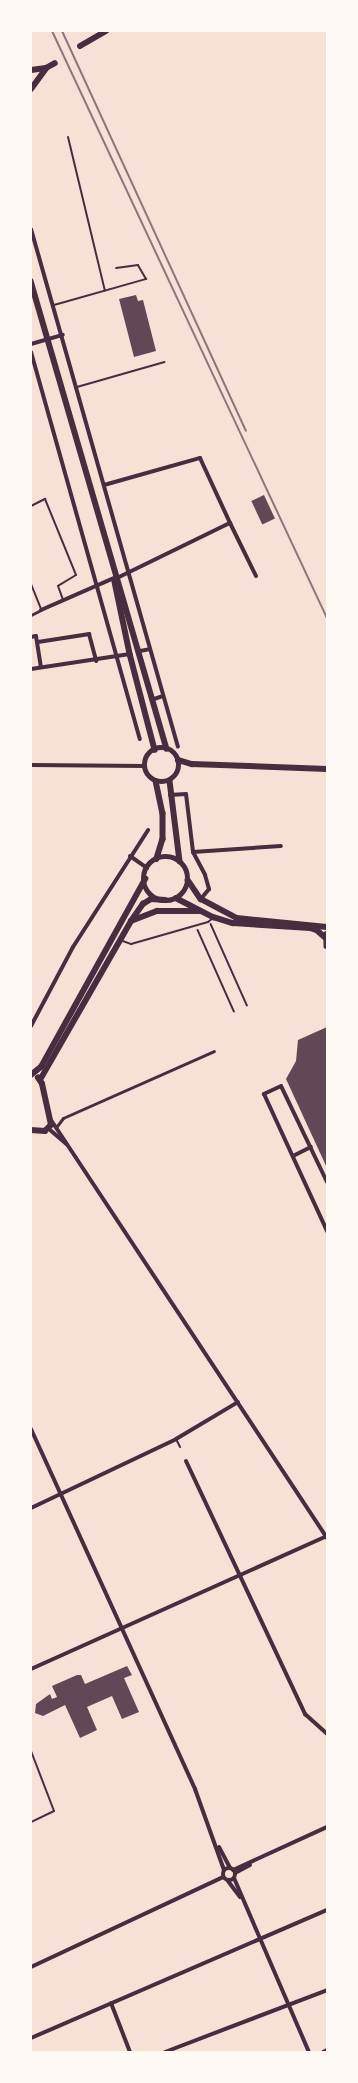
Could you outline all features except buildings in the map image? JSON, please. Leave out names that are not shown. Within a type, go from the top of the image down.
[{"type":"main road","points":[[80,46],[106,31]]},
{"type":"main road","points":[[31,88],[46,68],[55,62]]},
{"type":"main road","points":[[31,70],[46,68]]},
{"type":"main road","points":[[31,281],[115,578],[140,651],[167,749],[178,760],[192,764],[327,769]]},
{"type":"main road","points":[[115,578],[130,654],[155,750]]},
{"type":"main road","points":[[167,749],[155,750],[148,756],[145,766],[148,775],[156,781],[170,781]]},
{"type":"main road","points":[[178,760],[179,769],[170,781],[170,795],[180,861],[186,870],[188,880],[201,899],[237,918],[327,927]]},
{"type":"main road","points":[[156,781],[163,813],[163,839],[157,859]]},
{"type":"main road","points":[[40,1080],[31,1075],[41,1067],[145,879],[147,868],[157,859],[166,857],[180,861]]},
{"type":"main road","points":[[145,879],[150,893],[165,900]]},
{"type":"main road","points":[[32,1132],[49,1129],[51,1120],[40,1080],[131,921],[143,904],[151,899],[165,900],[176,898],[186,889],[188,880]]},
{"type":"main road","points":[[176,898],[203,911],[212,919],[233,923],[310,928],[317,930],[326,936],[327,946]]},
{"type":"main road","points":[[131,921],[157,911],[203,911]]},
{"type":"street","points":[[31,229],[63,335],[128,573],[178,747]]},
{"type":"street","points":[[31,344],[63,335]]},
{"type":"street","points":[[31,352],[98,585],[140,739]]},
{"type":"street","points":[[104,485],[200,458],[256,576]]},
{"type":"street","points":[[31,615],[128,573],[230,523]]},
{"type":"street","points":[[38,642],[90,634],[96,661]]},
{"type":"street","points":[[31,637],[36,636],[41,667]]},
{"type":"street","points":[[140,651],[150,649]]},
{"type":"street","points":[[31,669],[96,661],[130,654]]},
{"type":"street","points":[[154,699],[163,696]]},
{"type":"street","points":[[31,765],[145,766]]},
{"type":"street","points":[[170,795],[186,794],[193,852],[206,875],[210,889],[201,899]]},
{"type":"street","points":[[31,1026],[73,947],[148,830]]},
{"type":"street","points":[[193,852],[281,846]]},
{"type":"street","points":[[130,856],[147,868]]},
{"type":"street","points":[[57,1126],[63,1118],[214,1051]]},
{"type":"street","points":[[327,1182],[281,1086],[264,1094],[327,1232]]},
{"type":"street","points":[[31,1669],[327,1537],[68,1145],[57,1126],[51,1120]]},
{"type":"street","points":[[49,1129],[68,1145]]},
{"type":"street","points":[[293,1156],[311,1147]]},
{"type":"street","points":[[31,1508],[176,1439],[238,1402]]},
{"type":"street","points":[[31,1428],[195,1789],[216,1844],[224,1870],[223,1877]]},
{"type":"street","points":[[186,1461],[305,1714],[327,1734]]},
{"type":"street","points":[[228,1881],[233,1872],[327,1827]]},
{"type":"street","points":[[216,1844],[233,1872],[240,1897],[260,1938],[287,2004],[309,2052]]},
{"type":"street","points":[[224,1870],[233,1872]]},
{"type":"street","points":[[223,1877],[228,1881],[240,1897]]},
{"type":"street","points":[[31,1967],[223,1877]]},
{"type":"street","points":[[31,2038],[327,1910]]},
{"type":"street","points":[[165,2052],[287,2004],[327,1990]]},
{"type":"street","points":[[110,2003],[130,2052]]},
{"type":"street","points":[[323,2052],[327,2050]]},
{"type":"lane","points":[[68,137],[105,291]]},
{"type":"lane","points":[[54,305],[146,279],[138,265],[116,268]]},
{"type":"lane","points":[[77,387],[164,362]]},
{"type":"lane","points":[[31,506],[45,499],[76,575],[58,586],[63,601]]},
{"type":"lane","points":[[31,584],[41,610]]},
{"type":"lane","points":[[120,940],[131,944],[212,919]]},
{"type":"lane","points":[[176,1439],[180,1446]]},
{"type":"lane","points":[[31,1751],[54,1811],[31,1822]]},
{"type":"path","points":[[212,919],[247,1005]]},
{"type":"path","points":[[196,925],[234,1011]]},
{"type":"railway","points":[[52,31],[327,618]]},
{"type":"railway","points":[[62,31],[246,431]]}]
